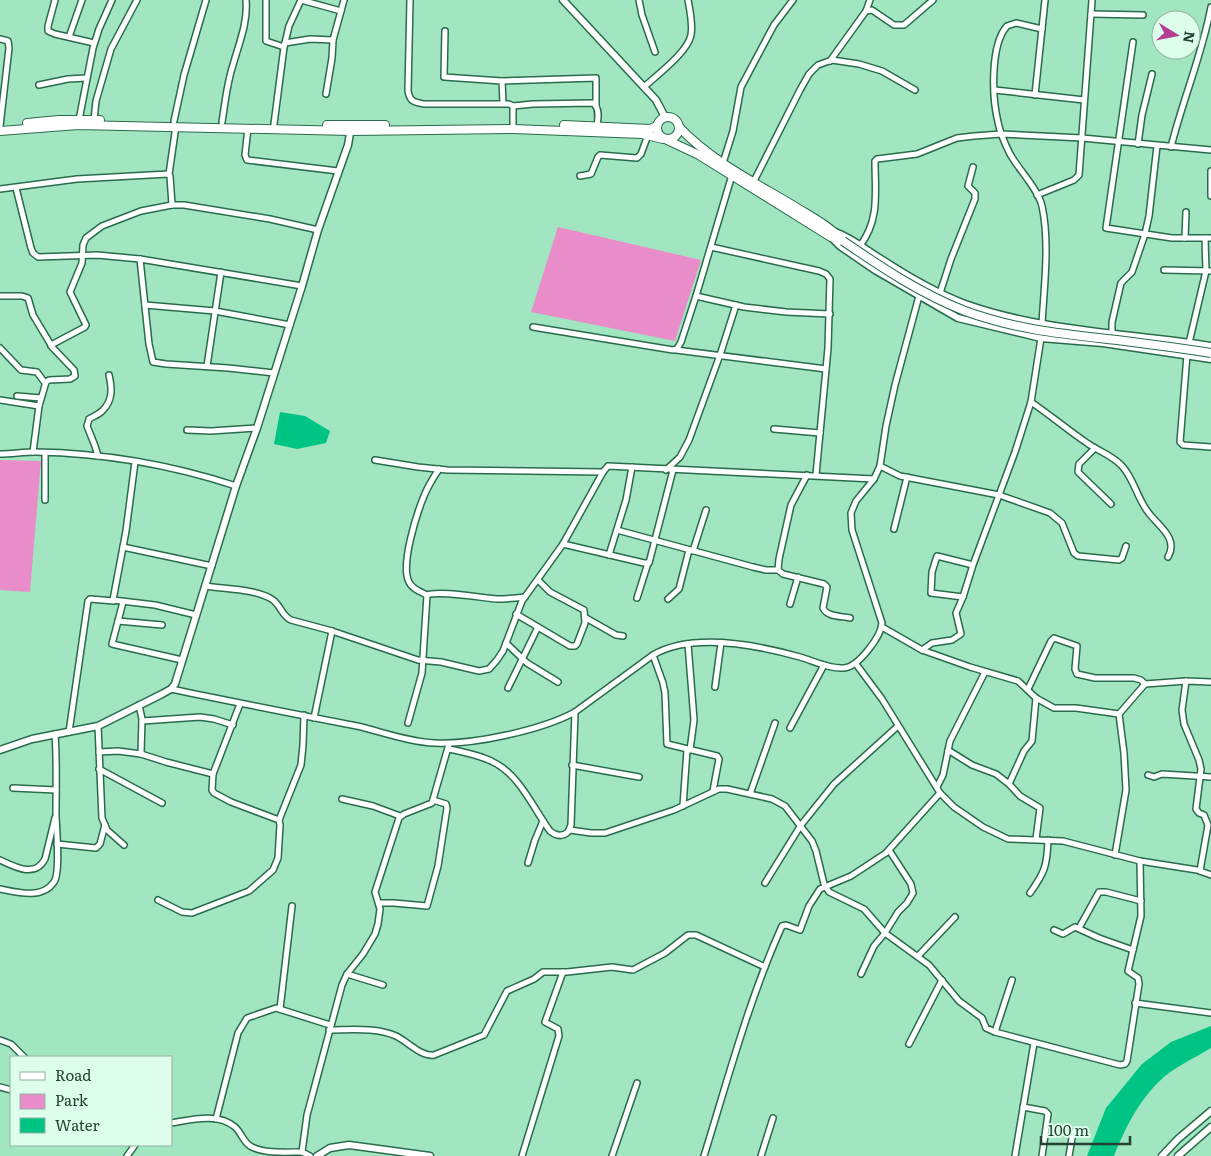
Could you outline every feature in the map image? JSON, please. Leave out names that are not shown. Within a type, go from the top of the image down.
[{"type":"main road","points":[[679,127],[677,135],[671,139],[665,139],[658,133],[657,126],[659,121],[665,117],[676,120],[679,127],[698,145],[723,163],[887,270],[952,306],[981,316],[1044,332],[1144,343],[1211,353]]},
{"type":"main road","points":[[0,126],[94,120],[248,128],[513,129],[648,135],[665,139],[691,150],[832,234]]},
{"type":"main road","points":[[0,131],[59,126],[222,122],[351,128],[513,124],[650,129],[657,126]]},
{"type":"street","points":[[55,0],[48,31],[94,43]]},
{"type":"street","points":[[69,37],[82,0]]},
{"type":"street","points":[[79,120],[94,43],[112,0]]},
{"type":"street","points":[[94,120],[96,102],[111,49],[137,0]]},
{"type":"street","points":[[172,205],[169,174],[175,124],[184,75],[206,0]]},
{"type":"street","points":[[222,122],[232,66],[244,27],[246,0]]},
{"type":"street","points":[[266,0],[266,42],[284,45],[310,39],[333,40]]},
{"type":"street","points":[[274,124],[284,45],[289,26],[301,0],[341,11]]},
{"type":"street","points":[[326,94],[333,40],[344,0]]},
{"type":"street","points":[[410,0],[408,90],[411,100],[424,104],[503,104],[513,106],[593,103],[596,106]]},
{"type":"street","points":[[563,0],[656,100],[665,117]]},
{"type":"street","points":[[638,0],[655,52]]},
{"type":"street","points":[[644,87],[689,42],[692,24],[688,0]]},
{"type":"street","points":[[723,163],[741,87],[774,25],[793,0]]},
{"type":"street","points":[[866,11],[872,10],[894,25],[904,25],[933,0]]},
{"type":"street","points":[[1035,95],[1045,0]]},
{"type":"street","points":[[1037,195],[1074,180],[1077,177],[1082,138],[1092,0]]},
{"type":"street","points":[[830,61],[866,11],[868,1]]},
{"type":"street","points":[[1172,147],[1181,109],[1205,39],[1211,7]]},
{"type":"street","points":[[1090,14],[1143,14]]},
{"type":"street","points":[[1042,28],[1016,23],[1004,29],[996,51],[995,90],[997,118],[1001,134],[1009,153],[1042,205],[1044,237],[1042,324]]},
{"type":"street","points":[[445,31],[444,76],[502,80],[596,78],[597,126]]},
{"type":"street","points":[[0,39],[8,41],[9,48],[0,126]]},
{"type":"street","points":[[1133,42],[1105,226],[1107,228],[1145,234],[1208,238],[1208,271],[1189,343]]},
{"type":"street","points":[[754,182],[809,74],[818,65],[830,61],[850,62],[872,68],[916,90]]},
{"type":"street","points":[[1138,144],[1142,115],[1152,74]]},
{"type":"street","points":[[39,86],[68,78],[86,78]]},
{"type":"street","points":[[502,80],[503,104]]},
{"type":"street","points":[[995,90],[1084,100]]},
{"type":"street","points":[[513,106],[513,124]]},
{"type":"street","points":[[248,128],[245,155],[247,160],[338,171]]},
{"type":"street","points":[[0,750],[32,739],[98,726],[171,689],[175,684],[236,486],[257,428],[351,128]]},
{"type":"street","points":[[860,246],[870,231],[876,208],[875,160],[917,154],[957,138],[1001,134],[1082,138],[1211,150]]},
{"type":"street","points":[[580,176],[591,174],[600,155],[637,158],[643,150],[648,135]]},
{"type":"street","points":[[1112,334],[1112,322],[1121,283],[1132,272],[1145,234],[1158,146]]},
{"type":"street","points":[[940,293],[951,259],[975,199],[975,194],[968,186],[973,167]]},
{"type":"street","points":[[1211,171],[1211,196]]},
{"type":"street","points":[[0,189],[77,179],[169,174]]},
{"type":"street","points":[[676,350],[681,342],[696,296],[732,175]]},
{"type":"street","points":[[16,188],[33,254],[42,258],[104,255],[140,259],[302,286]]},
{"type":"street","points":[[51,345],[86,326],[86,322],[70,294],[82,263],[84,241],[102,226],[132,214],[172,205],[270,219],[318,230]]},
{"type":"street","points":[[1185,238],[1186,212]]},
{"type":"street","points":[[832,234],[846,236],[940,293],[1003,316],[1042,324],[1211,346]]},
{"type":"street","points":[[832,234],[840,246],[919,296],[958,318],[1042,338],[1103,343],[1211,359]]},
{"type":"street","points":[[711,248],[829,276],[831,284],[830,314],[816,475]]},
{"type":"street","points":[[140,259],[153,362],[274,373]]},
{"type":"street","points":[[1164,270],[1208,271]]},
{"type":"street","points":[[206,366],[220,272]]},
{"type":"street","points":[[0,296],[22,296],[28,298],[33,315],[51,348],[76,374],[72,379],[49,380],[45,383],[39,406],[32,452]]},
{"type":"street","points":[[696,296],[736,305],[786,312],[830,314]]},
{"type":"street","points":[[449,746],[554,722],[575,712],[653,655],[670,647],[688,644],[720,643],[785,653],[824,665],[844,668],[856,664],[876,640],[882,627],[852,530],[851,518],[856,501],[874,479],[880,466],[895,384],[919,296]]},
{"type":"street","points":[[145,305],[215,311],[290,325]]},
{"type":"street","points":[[666,470],[680,457],[689,440],[736,305]]},
{"type":"street","points":[[968,320],[972,306]]},
{"type":"street","points":[[533,327],[676,350],[826,368]]},
{"type":"street","points":[[922,650],[932,643],[952,640],[961,634],[956,613],[1031,402],[1042,338]]},
{"type":"street","points":[[0,348],[21,370],[37,372],[45,383]]},
{"type":"street","points":[[1187,355],[1180,442],[1211,447]]},
{"type":"street","points":[[98,456],[86,426],[89,419],[103,411],[110,400],[112,387],[109,376]]},
{"type":"street","points":[[17,396],[41,398]]},
{"type":"street","points":[[0,400],[39,406]]},
{"type":"street","points":[[1031,402],[1095,448],[1116,460],[1129,474],[1135,491],[1147,512],[1171,540],[1172,548],[1168,556]]},
{"type":"street","points":[[187,430],[211,432],[257,428]]},
{"type":"street","points":[[774,429],[820,433]]},
{"type":"street","points":[[1095,448],[1079,464],[1078,472],[1111,504]]},
{"type":"street","points":[[0,454],[32,452],[98,456],[198,475],[236,486]]},
{"type":"street","points":[[45,453],[45,500]]},
{"type":"street","points":[[375,460],[439,469],[603,472]]},
{"type":"street","points":[[114,601],[134,462]]},
{"type":"street","points":[[206,586],[268,596],[277,603],[288,619],[423,660],[442,662],[476,671],[485,671],[493,666],[506,643],[516,614],[525,597],[563,544],[608,466],[874,479]]},
{"type":"street","points":[[880,466],[906,477],[999,495],[1044,510],[1054,515],[1062,523],[1074,552],[1078,556],[1119,560],[1122,558],[1126,546]]},
{"type":"street","points":[[609,555],[626,500],[632,467]]},
{"type":"street","points":[[439,469],[423,497],[410,539],[406,566],[407,577],[411,585],[428,595],[431,593],[501,599],[525,597]]},
{"type":"street","points":[[637,598],[651,559],[673,470]]},
{"type":"street","points":[[778,570],[788,516],[796,496],[808,475]]},
{"type":"street","points":[[894,529],[906,477]]},
{"type":"street","points":[[668,599],[679,589],[706,510]]},
{"type":"street","points":[[617,530],[752,567],[778,570],[826,586],[824,611],[829,614],[850,618]]},
{"type":"street","points":[[563,544],[648,564]]},
{"type":"street","points":[[123,547],[212,566]]},
{"type":"street","points":[[963,597],[930,593],[936,556],[973,566]]},
{"type":"street","points":[[790,604],[798,578]]},
{"type":"street","points":[[516,614],[570,646],[575,646],[580,639],[586,618],[585,612],[582,608],[550,592],[538,580]]},
{"type":"street","points":[[408,723],[421,678],[428,595]]},
{"type":"street","points":[[69,732],[88,601],[90,599],[155,605],[196,615]]},
{"type":"street","points":[[123,602],[112,644],[182,660]]},
{"type":"street","points":[[586,618],[616,635],[623,636]]},
{"type":"street","points":[[118,621],[162,625]]},
{"type":"street","points":[[508,688],[538,627]]},
{"type":"street","points":[[882,627],[922,650],[1014,680],[1028,689],[1036,698],[1056,709],[1076,708],[1119,714]]},
{"type":"street","points":[[314,718],[332,632]]},
{"type":"street","points":[[1028,689],[1054,638],[1077,646],[1075,669],[1077,674],[1095,678],[1134,678],[1141,680],[1145,684]]},
{"type":"street","points":[[506,643],[536,669],[558,682]]},
{"type":"street","points":[[714,687],[720,643]]},
{"type":"street","points":[[683,806],[694,720],[688,644]]},
{"type":"street","points":[[653,655],[666,693],[666,744],[716,756],[718,758],[713,791]]},
{"type":"street","points":[[856,664],[870,681],[938,790],[954,807],[992,832],[1008,838],[1063,841],[1140,861],[1200,871],[1211,875]]},
{"type":"street","points":[[790,728],[824,665]]},
{"type":"street","points":[[704,1156],[737,1049],[765,967],[782,926],[786,925],[800,930],[815,894],[824,886],[851,876],[889,850],[938,790],[954,733],[985,672]]},
{"type":"street","points":[[1115,855],[1126,790],[1119,714],[1145,684],[1186,681],[1211,682]]},
{"type":"street","points":[[1186,681],[1182,710],[1184,724],[1199,760],[1201,776],[1196,810],[1204,815],[1208,825],[1200,871]]},
{"type":"street","points":[[171,689],[366,728],[419,742],[449,746],[492,761],[506,770],[518,783],[554,834],[565,834],[570,830],[596,834],[605,833],[683,806],[719,789],[727,788],[772,799],[782,804],[801,825],[816,850],[824,886],[832,894],[864,909],[886,933],[932,968],[959,1001],[982,1018],[986,1028],[1105,1062],[1123,1065],[1126,1062],[1139,981],[1128,971],[1140,921],[1140,861]]},
{"type":"street","points":[[1009,784],[1024,751],[1032,741],[1036,698]]},
{"type":"street","points":[[240,704],[213,774],[211,788],[214,793],[231,802],[279,820]]},
{"type":"street","points":[[139,705],[142,721],[141,754]]},
{"type":"street","points":[[570,830],[575,712]]},
{"type":"street","points":[[158,900],[188,914],[249,891],[276,866],[279,852],[279,820],[301,765],[304,715]]},
{"type":"street","points":[[142,721],[200,717],[233,724]]},
{"type":"street","points":[[750,794],[775,723]]},
{"type":"street","points":[[98,726],[100,811],[105,825],[124,845]]},
{"type":"street","points":[[765,883],[801,825],[837,781],[898,726]]},
{"type":"street","points":[[0,889],[30,894],[40,892],[54,882],[57,844],[55,734]]},
{"type":"street","points":[[342,799],[373,806],[400,816],[430,804],[433,800],[449,746]]},
{"type":"street","points":[[948,750],[972,765],[996,774],[1020,796],[1040,808],[1036,839]]},
{"type":"street","points":[[99,752],[118,751],[141,754],[213,774]]},
{"type":"street","points":[[572,765],[639,777]]},
{"type":"street","points":[[99,769],[162,803]]},
{"type":"street","points":[[1148,775],[1154,777],[1164,774],[1211,777]]},
{"type":"street","points":[[13,788],[56,790]]},
{"type":"street","points":[[379,903],[394,902],[427,906],[438,866],[448,808],[446,804],[433,800]]},
{"type":"street","points":[[0,860],[25,870],[42,865],[45,859],[52,823],[56,815]]},
{"type":"street","points":[[302,1152],[307,1115],[330,1028],[347,974],[363,954],[375,934],[379,916],[379,903],[375,895],[376,887],[400,816]]},
{"type":"street","points":[[528,864],[543,821]]},
{"type":"street","points":[[57,844],[96,848],[100,844],[105,825]]},
{"type":"street","points":[[1030,893],[1044,874],[1047,862],[1048,840]]},
{"type":"street","points":[[861,974],[874,946],[886,933],[914,890],[889,850]]},
{"type":"street","points":[[1079,928],[1099,892],[1141,901]]},
{"type":"street","points":[[280,1009],[292,906]]},
{"type":"street","points":[[918,956],[955,917]]},
{"type":"street","points":[[1054,930],[1064,934],[1074,927],[1079,928],[1099,938],[1133,950]]},
{"type":"street","points":[[216,1120],[238,1033],[242,1024],[249,1016],[274,1008],[330,1028],[389,1033],[427,1055],[434,1055],[484,1035],[508,989],[534,979],[542,972],[612,967],[634,970],[666,953],[685,936],[692,934],[765,967]]},
{"type":"street","points":[[522,1156],[559,1036],[558,1029],[545,1022],[563,972]]},
{"type":"street","points":[[347,974],[384,985]]},
{"type":"street","points":[[909,1044],[942,980]]},
{"type":"street","points":[[995,1032],[1012,980]]},
{"type":"street","points":[[1135,1003],[1211,1013]]},
{"type":"street","points":[[0,1040],[11,1044],[23,1056]]},
{"type":"street","points":[[1015,1156],[1034,1042]]},
{"type":"street","points":[[612,1156],[637,1082]]},
{"type":"street","points":[[1023,1107],[1045,1111],[1048,1114],[1042,1156]]},
{"type":"street","points":[[1162,1156],[1178,1139],[1211,1111]]},
{"type":"street","points":[[172,1123],[200,1118],[228,1122],[235,1127],[244,1142],[254,1148],[302,1152],[310,1156]]},
{"type":"street","points":[[761,1156],[773,1118]]},
{"type":"street","points":[[1178,1156],[1207,1134],[1211,1127]]},
{"type":"street","points":[[1069,1156],[1074,1132]]},
{"type":"street","points":[[317,1156],[330,1148],[349,1145],[430,1156]]},
{"type":"street","points":[[126,1156],[134,1146]]},
{"type":"green space","points":[[558,227],[701,260],[675,341],[531,312]]},
{"type":"green space","points":[[0,460],[41,461],[30,592],[0,590]]},
{"type":"water","points":[[280,412],[305,416],[330,431],[326,443],[297,449],[274,444]]},
{"type":"water","points":[[1211,1026],[1211,1048],[1176,1068],[1156,1085],[1135,1113],[1114,1156],[1087,1156],[1106,1108],[1142,1064],[1171,1042]]}]
